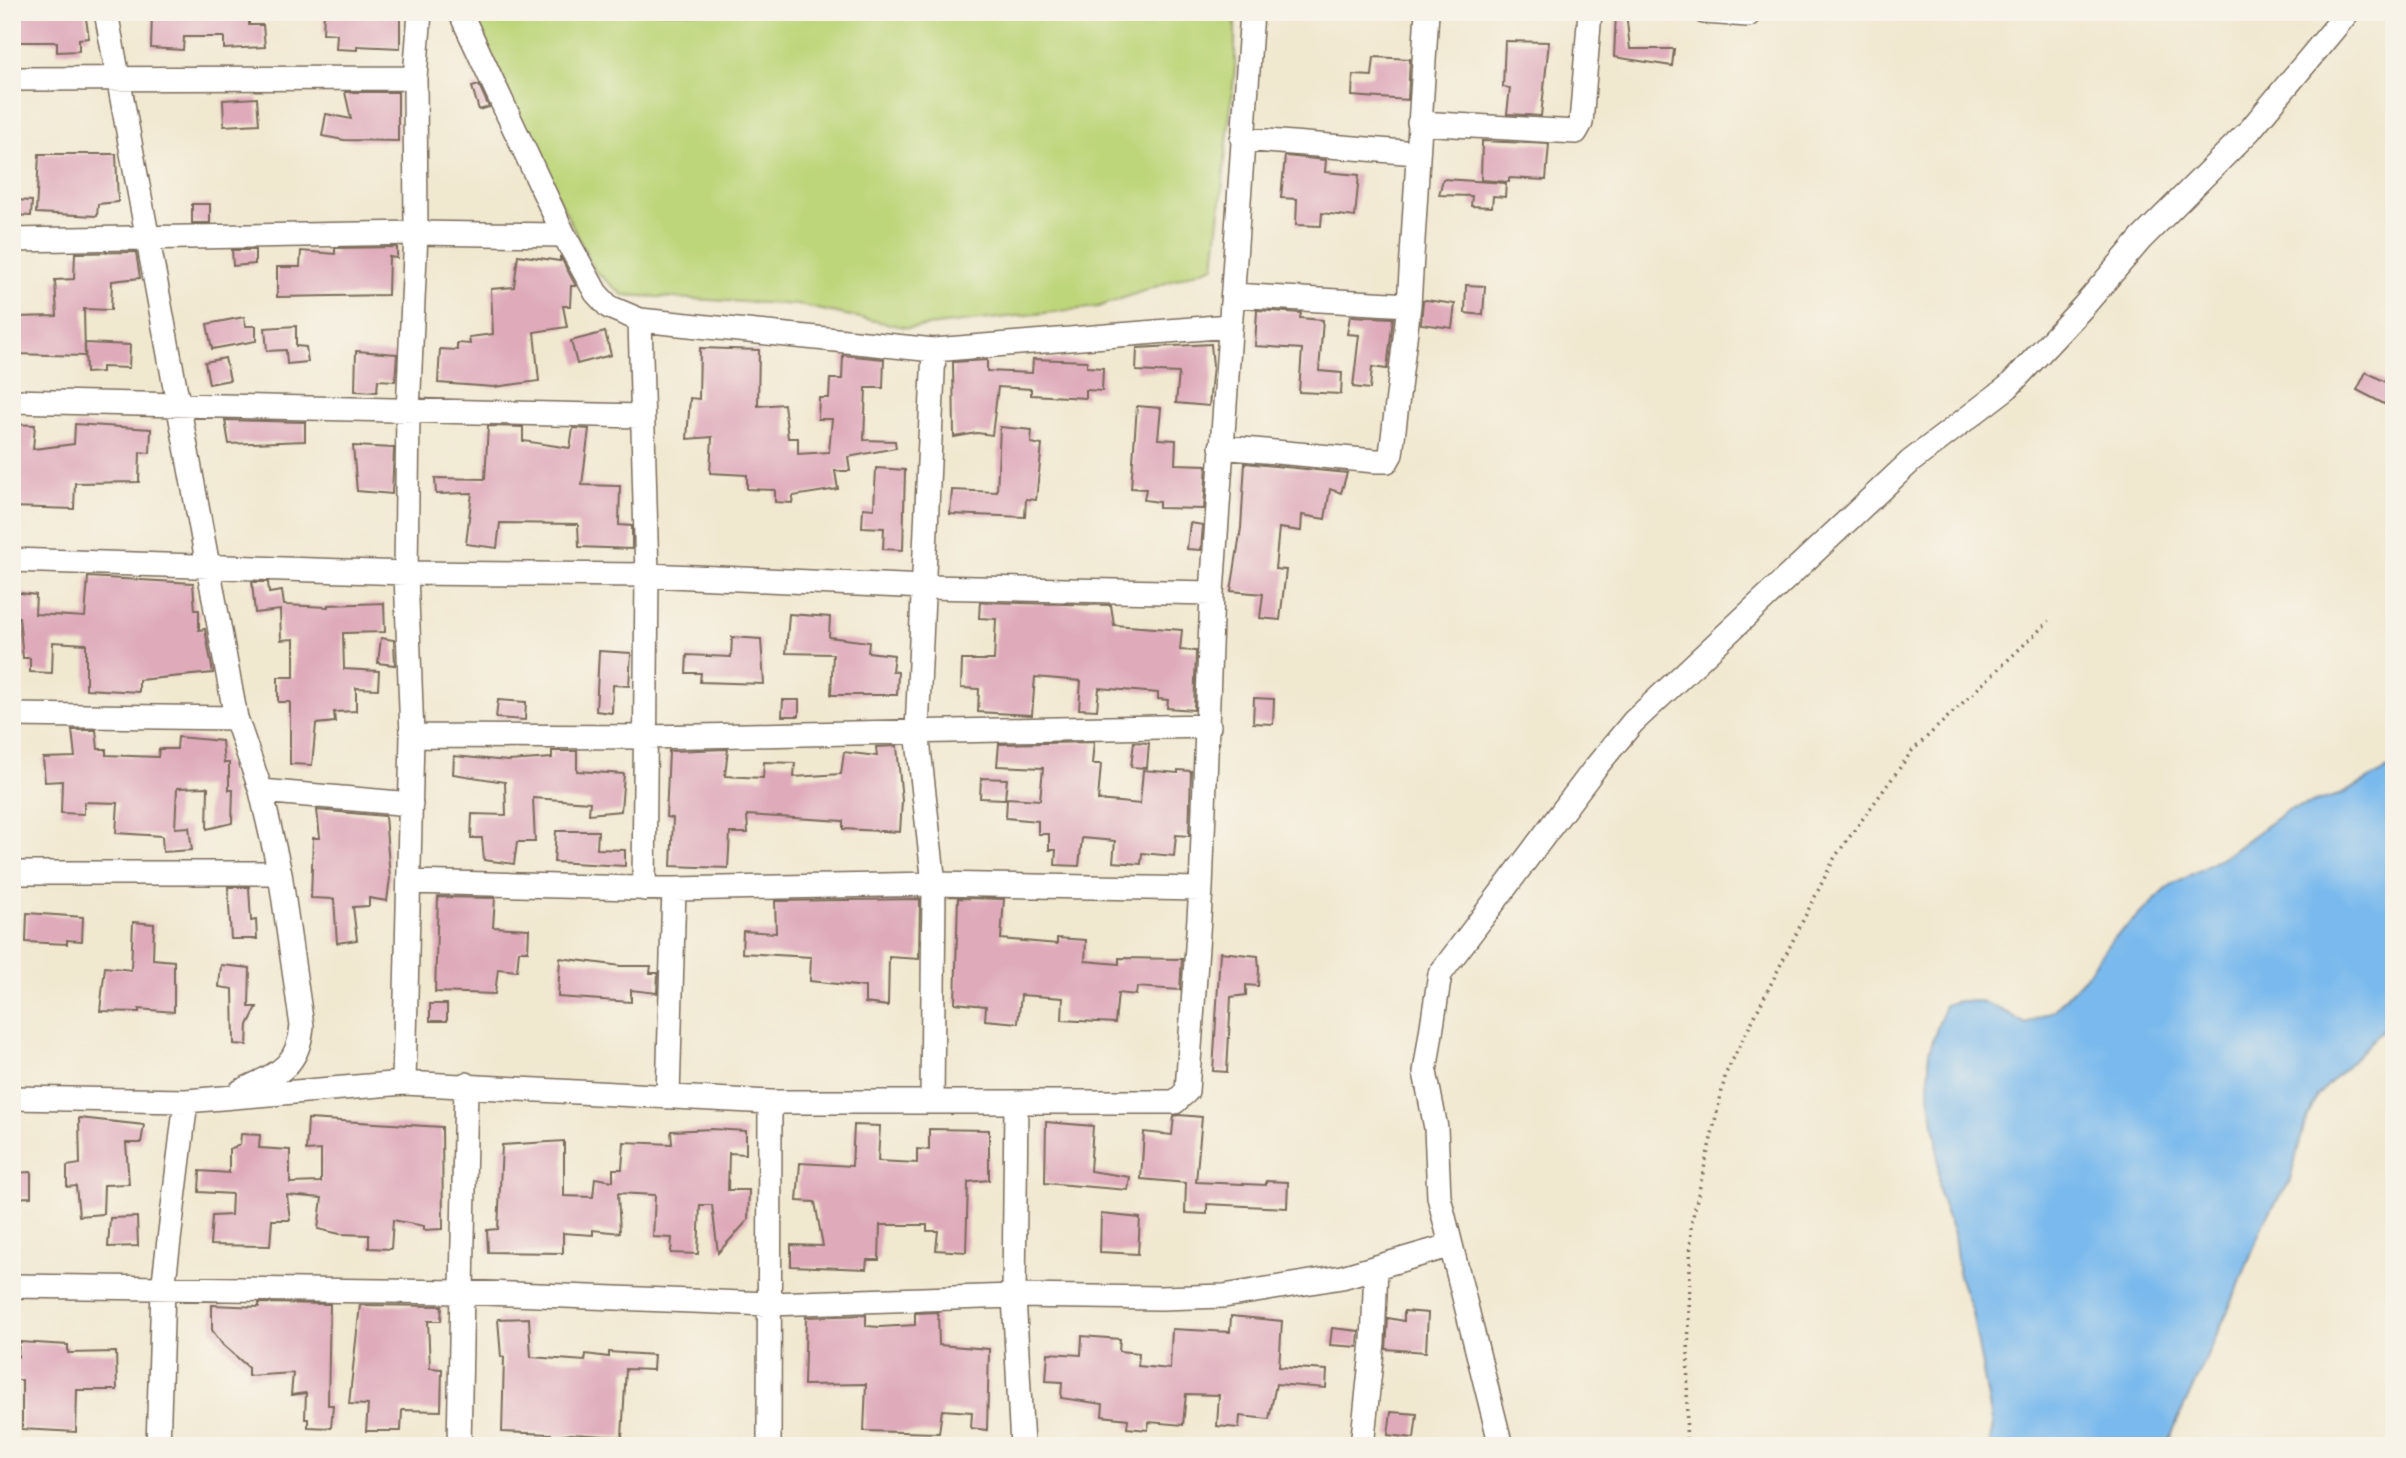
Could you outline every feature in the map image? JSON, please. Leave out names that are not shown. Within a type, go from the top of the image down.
[{"type":"street","points":[[106,12],[236,719],[261,791],[280,873],[302,1026],[300,1047],[291,1063],[230,1096]]},
{"type":"street","points":[[404,1083],[412,736],[406,573],[408,412],[416,233],[415,78],[420,12]]},
{"type":"street","points":[[460,12],[564,235],[596,293],[609,307],[640,320],[934,349],[1230,326]]},
{"type":"street","points":[[12,1098],[186,1101],[404,1083],[466,1084],[770,1102],[1175,1102],[1183,1097],[1187,1091],[1201,889],[1212,593],[1252,12]]},
{"type":"street","points":[[1222,447],[1387,461],[1391,454],[1409,305],[1427,12]]},
{"type":"street","points":[[1419,123],[1569,134],[1576,132],[1581,123],[1590,12]]},
{"type":"street","points":[[1704,12],[1748,15]]},
{"type":"street","points":[[1500,1446],[1439,1197],[1436,1128],[1425,1072],[1440,974],[1587,777],[1633,722],[1911,461],[2008,387],[2083,307],[2141,239],[2250,130],[2348,12]]},
{"type":"street","points":[[12,79],[415,78]]},
{"type":"street","points":[[1242,139],[1417,153]]},
{"type":"street","points":[[12,240],[416,233],[564,235]]},
{"type":"street","points":[[1233,295],[1409,305]]},
{"type":"street","points":[[640,320],[647,575],[644,888]]},
{"type":"street","points":[[932,1101],[934,884],[917,732],[926,587],[934,349]]},
{"type":"street","points":[[12,401],[641,416]]},
{"type":"street","points":[[12,561],[406,573],[647,575],[926,587],[1212,593]]},
{"type":"street","points":[[12,715],[236,719]]},
{"type":"street","points":[[412,736],[647,737],[1209,726]]},
{"type":"street","points":[[261,791],[411,804]]},
{"type":"street","points":[[12,873],[280,873]]},
{"type":"street","points":[[410,882],[674,889],[934,884],[1201,889]]},
{"type":"street","points":[[668,1096],[674,889]]},
{"type":"street","points":[[458,1446],[466,1084]]},
{"type":"street","points":[[158,1446],[163,1289],[186,1101]]},
{"type":"street","points":[[769,1446],[770,1102]]},
{"type":"street","points":[[1016,1102],[1014,1296],[1022,1446]]},
{"type":"street","points":[[12,1286],[460,1292],[769,1304],[1014,1296],[1224,1296],[1342,1277],[1449,1246]]},
{"type":"street","points":[[1362,1446],[1373,1342],[1376,1268]]},
{"type":"path","points":[[1686,1446],[1691,1224],[1726,1073],[1835,857],[1912,751],[2049,621]]},
{"type":"green space","points":[[474,12],[1235,12],[1235,67],[1214,266],[1098,307],[909,328],[798,305],[623,295],[595,271],[493,67]]},
{"type":"water","points":[[2394,766],[2394,1018],[2317,1096],[2304,1126],[2289,1183],[2264,1221],[2235,1295],[2166,1446],[1989,1446],[1993,1426],[1972,1312],[1959,1276],[1954,1234],[1940,1196],[1937,1140],[1929,1095],[1929,1052],[1945,1005],[1967,1001],[1987,1004],[2026,1024],[2054,1010],[2084,978],[2112,940],[2169,887],[2225,856],[2288,810],[2342,794]]},
{"type":"building","points":[[16,12],[85,12],[89,38],[79,39],[79,51],[57,52],[57,42],[13,42]]},
{"type":"building","points":[[152,12],[249,12],[249,25],[263,25],[265,47],[224,49],[224,37],[184,37],[183,50],[151,48]]},
{"type":"building","points":[[324,12],[400,12],[400,48],[357,46],[357,50],[336,49],[337,34],[323,33]]},
{"type":"building","points":[[1616,12],[1626,12],[1630,49],[1674,49],[1672,66],[1614,57]]},
{"type":"building","points":[[1505,41],[1549,42],[1541,116],[1507,114],[1510,88],[1503,87]]},
{"type":"building","points":[[1374,57],[1410,59],[1408,100],[1352,96],[1353,75],[1372,76]]},
{"type":"building","points":[[479,85],[489,107],[479,110],[472,87]]},
{"type":"building","points":[[345,92],[398,92],[398,141],[344,140],[322,136],[326,114],[351,119]]},
{"type":"building","points":[[257,98],[259,124],[224,126],[223,100]]},
{"type":"building","points":[[1482,141],[1549,144],[1546,180],[1481,180]]},
{"type":"building","points":[[39,154],[116,154],[118,202],[98,204],[97,216],[36,213]]},
{"type":"building","points":[[1285,156],[1326,160],[1325,172],[1359,175],[1355,217],[1322,213],[1321,226],[1296,225],[1297,199],[1281,198]]},
{"type":"building","points":[[1443,179],[1506,183],[1505,197],[1493,196],[1492,207],[1471,206],[1472,196],[1439,195]]},
{"type":"building","points":[[15,200],[32,201],[31,216],[14,215]]},
{"type":"building","points":[[192,204],[210,204],[210,223],[192,223]]},
{"type":"building","points":[[397,247],[397,258],[389,257],[388,295],[277,297],[277,267],[300,267],[301,251],[335,254],[335,248]]},
{"type":"building","points":[[232,250],[255,250],[255,264],[233,266]]},
{"type":"building","points":[[136,252],[140,278],[112,281],[111,310],[84,309],[85,356],[16,354],[15,317],[57,316],[55,280],[74,279],[75,253]]},
{"type":"building","points":[[518,255],[560,261],[560,256],[576,286],[571,286],[570,306],[563,306],[567,327],[534,332],[539,381],[494,387],[438,383],[440,349],[457,350],[457,343],[470,344],[469,337],[493,334],[491,289],[514,287]]},
{"type":"building","points":[[1466,285],[1485,286],[1483,315],[1465,313]]},
{"type":"building","points":[[1423,301],[1455,304],[1452,328],[1421,324]]},
{"type":"building","points":[[1257,310],[1301,313],[1300,318],[1323,320],[1319,371],[1342,373],[1341,394],[1299,392],[1302,349],[1255,346]]},
{"type":"building","points":[[1350,316],[1393,318],[1387,369],[1372,367],[1370,389],[1353,387],[1359,335],[1347,334]]},
{"type":"building","points":[[244,317],[246,326],[256,326],[256,341],[212,349],[207,324]]},
{"type":"building","points":[[296,326],[296,346],[306,347],[308,362],[287,364],[286,350],[267,351],[265,328]]},
{"type":"building","points":[[605,332],[611,355],[577,364],[571,341]]},
{"type":"building","points":[[85,343],[130,345],[129,368],[102,367],[102,372],[86,373]]},
{"type":"building","points":[[1211,344],[1213,366],[1209,406],[1176,403],[1179,373],[1136,371],[1137,348]]},
{"type":"building","points":[[700,348],[759,350],[758,406],[784,404],[788,438],[798,438],[798,454],[829,452],[832,419],[818,419],[819,398],[829,398],[830,379],[842,379],[843,355],[884,359],[883,388],[866,388],[864,440],[895,441],[896,448],[848,457],[850,471],[835,471],[838,489],[793,496],[792,503],[775,502],[775,490],[747,489],[747,475],[710,473],[712,437],[687,439],[690,398],[699,399]]},
{"type":"building","points":[[356,351],[397,354],[395,381],[378,380],[377,392],[355,391]]},
{"type":"building","points":[[225,358],[230,380],[209,384],[205,362]]},
{"type":"building","points":[[1033,359],[1087,361],[1087,367],[1103,368],[1102,391],[1086,390],[1086,398],[1031,395],[1031,389],[998,387],[992,435],[977,433],[954,437],[953,362],[987,360],[987,371],[1032,373]]},
{"type":"building","points":[[2366,372],[2394,386],[2394,409],[2357,390]]},
{"type":"building","points":[[1137,406],[1161,408],[1158,439],[1176,440],[1175,464],[1207,465],[1204,509],[1159,508],[1159,502],[1144,500],[1146,489],[1131,488]]},
{"type":"building","points":[[225,420],[305,422],[305,441],[229,444]]},
{"type":"building","points":[[12,424],[35,425],[33,449],[74,444],[75,424],[151,429],[150,453],[140,452],[139,482],[75,483],[74,509],[12,507]]},
{"type":"building","points":[[488,426],[523,427],[523,441],[570,448],[573,428],[589,429],[582,485],[620,486],[619,525],[632,526],[632,549],[579,547],[578,524],[500,523],[497,548],[466,544],[472,493],[436,494],[435,478],[485,479]]},
{"type":"building","points":[[1000,427],[1032,430],[1031,443],[1042,445],[1036,500],[1026,499],[1025,517],[950,514],[952,490],[997,492]]},
{"type":"building","points":[[353,446],[394,448],[392,494],[357,491]]},
{"type":"building","points":[[1245,463],[1347,473],[1341,493],[1330,489],[1325,519],[1302,515],[1301,531],[1279,528],[1275,569],[1286,570],[1280,620],[1260,618],[1263,594],[1231,591],[1241,528]]},
{"type":"building","points":[[876,468],[905,470],[903,550],[883,549],[884,528],[862,527],[863,508],[874,509]]},
{"type":"building","points":[[1190,523],[1203,525],[1201,550],[1187,549]]},
{"type":"building","points":[[88,577],[193,583],[195,610],[199,610],[199,630],[205,629],[213,673],[139,680],[139,692],[86,689],[86,644],[53,642],[52,673],[30,672],[30,658],[23,658],[19,617],[12,617],[12,592],[36,595],[35,614],[85,617]]},
{"type":"building","points":[[252,582],[268,582],[269,593],[282,591],[284,605],[328,607],[384,603],[385,632],[343,633],[344,669],[379,671],[378,689],[356,688],[356,711],[334,712],[335,722],[316,724],[312,765],[290,764],[290,702],[278,702],[278,677],[294,677],[294,639],[281,640],[280,610],[255,613]]},
{"type":"building","points":[[980,602],[1111,605],[1114,625],[1182,630],[1180,650],[1196,651],[1194,710],[1167,708],[1168,700],[1158,699],[1158,693],[1099,688],[1097,710],[1079,709],[1081,681],[1035,677],[1032,715],[978,712],[979,689],[961,688],[962,660],[994,660],[996,619],[979,618]]},
{"type":"building","points":[[789,614],[830,617],[829,637],[869,642],[868,652],[894,655],[892,671],[898,672],[897,695],[831,695],[833,654],[786,653]]},
{"type":"building","points":[[732,637],[761,639],[764,684],[700,682],[701,673],[686,673],[687,655],[731,657]]},
{"type":"building","points":[[381,638],[394,640],[395,665],[378,663]]},
{"type":"building","points":[[599,651],[631,653],[629,686],[613,685],[612,713],[596,711]]},
{"type":"building","points":[[1254,698],[1274,699],[1273,724],[1253,723]]},
{"type":"building","points":[[498,700],[526,702],[525,720],[496,718]]},
{"type":"building","points":[[783,700],[799,700],[799,716],[782,716]]},
{"type":"building","points":[[72,730],[96,730],[98,749],[106,749],[106,755],[158,757],[159,749],[177,749],[178,737],[222,741],[224,763],[229,763],[229,790],[233,790],[232,823],[207,829],[208,787],[177,788],[175,828],[189,827],[192,850],[163,852],[162,836],[116,833],[118,803],[84,802],[84,814],[61,813],[62,781],[45,782],[43,758],[75,757]]},
{"type":"building","points":[[1094,742],[1092,764],[1101,764],[1098,800],[1140,804],[1143,770],[1178,773],[1178,770],[1191,771],[1189,836],[1176,835],[1174,856],[1142,853],[1141,864],[1113,862],[1115,841],[1082,838],[1079,866],[1055,865],[1056,850],[1049,850],[1049,834],[1038,834],[1038,821],[1006,818],[1007,798],[1040,800],[1043,768],[997,766],[999,744]]},
{"type":"building","points":[[1134,742],[1149,743],[1147,768],[1131,767]]},
{"type":"building","points":[[897,746],[902,801],[900,832],[843,829],[843,821],[747,815],[748,833],[730,833],[728,868],[671,866],[673,818],[666,817],[669,751],[728,749],[725,776],[763,778],[764,762],[795,763],[794,777],[841,774],[844,752],[877,756],[876,747]]},
{"type":"building","points":[[552,751],[577,751],[577,771],[624,774],[621,811],[589,814],[590,802],[533,798],[535,842],[517,842],[514,864],[484,860],[482,838],[471,838],[472,814],[506,815],[505,782],[453,774],[454,756],[508,761],[552,758]]},
{"type":"building","points":[[981,778],[1007,779],[1005,799],[980,798]]},
{"type":"building","points":[[317,810],[385,816],[390,878],[387,901],[369,898],[369,906],[353,907],[357,940],[337,943],[334,899],[311,898],[313,838],[320,838]]},
{"type":"building","points":[[556,831],[598,831],[597,849],[625,850],[625,866],[554,862]]},
{"type":"building","points":[[228,887],[249,887],[251,921],[256,920],[257,939],[231,939]]},
{"type":"building","points":[[438,897],[495,898],[493,927],[529,929],[528,951],[519,951],[517,971],[498,969],[495,994],[435,992]]},
{"type":"building","points":[[958,898],[1004,899],[1001,939],[1057,944],[1057,938],[1086,940],[1085,961],[1119,964],[1119,958],[1182,959],[1180,990],[1137,987],[1136,995],[1118,993],[1115,1023],[1062,1020],[1063,998],[1021,995],[1018,1023],[985,1020],[986,1006],[955,1003]]},
{"type":"building","points":[[920,899],[919,959],[889,957],[888,1006],[865,1003],[865,987],[810,981],[811,957],[742,953],[743,931],[776,933],[775,901]]},
{"type":"building","points":[[27,913],[83,917],[82,941],[67,940],[67,944],[26,942]]},
{"type":"building","points":[[133,922],[154,924],[153,959],[174,961],[174,1012],[139,1009],[139,1012],[100,1011],[105,967],[131,970]]},
{"type":"building","points":[[1220,952],[1258,956],[1259,969],[1258,986],[1246,985],[1246,995],[1231,997],[1227,1072],[1213,1071]]},
{"type":"building","points":[[560,958],[621,966],[651,966],[650,973],[658,973],[657,993],[631,990],[631,1002],[558,997]]},
{"type":"building","points":[[221,965],[250,968],[249,1007],[257,1007],[248,1025],[247,1045],[234,1044],[233,989],[219,987]]},
{"type":"building","points":[[430,1004],[447,1004],[447,1021],[430,1021]]},
{"type":"building","points":[[1174,1116],[1202,1117],[1196,1182],[1266,1185],[1266,1181],[1288,1182],[1287,1208],[1207,1204],[1207,1214],[1185,1213],[1186,1183],[1141,1179],[1144,1132],[1172,1135]]},
{"type":"building","points":[[79,1118],[144,1125],[141,1143],[126,1143],[129,1184],[104,1185],[103,1214],[79,1216],[76,1186],[67,1187],[67,1166],[80,1164]]},
{"type":"building","points":[[308,1119],[442,1127],[443,1229],[424,1230],[424,1226],[393,1220],[391,1249],[369,1248],[369,1235],[340,1234],[318,1229],[322,1198],[287,1195],[290,1220],[272,1220],[270,1246],[210,1245],[212,1216],[231,1215],[232,1194],[199,1192],[200,1171],[229,1173],[229,1149],[240,1145],[241,1134],[260,1135],[259,1148],[290,1150],[290,1183],[321,1182],[321,1150],[306,1151]]},
{"type":"building","points":[[1046,1122],[1093,1126],[1090,1171],[1130,1177],[1128,1190],[1045,1183]]},
{"type":"building","points":[[854,1125],[880,1126],[878,1161],[917,1163],[917,1149],[929,1150],[929,1129],[989,1130],[989,1180],[968,1182],[966,1252],[936,1250],[938,1231],[927,1231],[927,1225],[880,1225],[879,1260],[867,1260],[866,1269],[791,1266],[791,1245],[823,1246],[815,1202],[797,1201],[800,1163],[852,1166]]},
{"type":"building","points":[[671,1131],[746,1131],[746,1154],[729,1153],[728,1190],[749,1190],[748,1220],[718,1253],[712,1205],[700,1205],[698,1254],[671,1253],[672,1238],[653,1237],[655,1195],[618,1193],[620,1233],[593,1230],[593,1235],[563,1233],[563,1253],[488,1252],[487,1230],[498,1229],[502,1145],[564,1141],[564,1196],[593,1197],[595,1178],[613,1181],[613,1169],[622,1169],[624,1142],[672,1144]]},
{"type":"building","points":[[31,1172],[31,1197],[12,1198],[12,1173]]},
{"type":"building","points":[[1101,1214],[1140,1218],[1138,1254],[1100,1252]]},
{"type":"building","points":[[137,1217],[138,1246],[108,1247],[110,1218]]},
{"type":"building","points":[[259,1303],[330,1304],[328,1405],[333,1405],[331,1428],[308,1427],[308,1419],[305,1419],[306,1393],[291,1395],[293,1373],[248,1376],[248,1367],[223,1345],[212,1330],[212,1305],[259,1307]]},
{"type":"building","points":[[360,1305],[442,1306],[441,1321],[428,1321],[430,1368],[442,1369],[441,1411],[402,1410],[401,1431],[366,1431],[368,1405],[349,1404]]},
{"type":"building","points":[[1404,1311],[1428,1313],[1426,1352],[1386,1349],[1388,1318],[1404,1321]]},
{"type":"building","points":[[938,1312],[939,1345],[989,1349],[987,1430],[971,1428],[972,1412],[942,1410],[939,1433],[864,1431],[866,1384],[804,1385],[806,1317],[866,1315],[866,1326],[880,1327],[915,1325],[915,1313]]},
{"type":"building","points":[[1231,1316],[1282,1321],[1279,1367],[1327,1370],[1326,1388],[1276,1384],[1269,1419],[1240,1416],[1239,1428],[1217,1426],[1219,1395],[1186,1394],[1183,1425],[1149,1422],[1148,1430],[1127,1428],[1128,1419],[1102,1416],[1103,1404],[1061,1398],[1062,1382],[1046,1381],[1048,1353],[1081,1355],[1082,1336],[1120,1339],[1119,1351],[1139,1353],[1138,1366],[1170,1369],[1172,1329],[1230,1332]]},
{"type":"building","points":[[529,1318],[531,1357],[585,1361],[586,1354],[609,1357],[609,1352],[654,1355],[653,1370],[626,1369],[622,1437],[571,1434],[551,1437],[551,1434],[502,1432],[504,1357],[501,1357],[498,1319]]},
{"type":"building","points":[[1332,1328],[1359,1331],[1358,1347],[1330,1345]]},
{"type":"building","points":[[19,1342],[68,1345],[68,1353],[116,1352],[117,1390],[77,1390],[76,1432],[22,1429],[22,1380],[12,1380],[12,1357],[18,1357]]},
{"type":"building","points":[[1391,1412],[1417,1414],[1414,1438],[1388,1435]]}]
